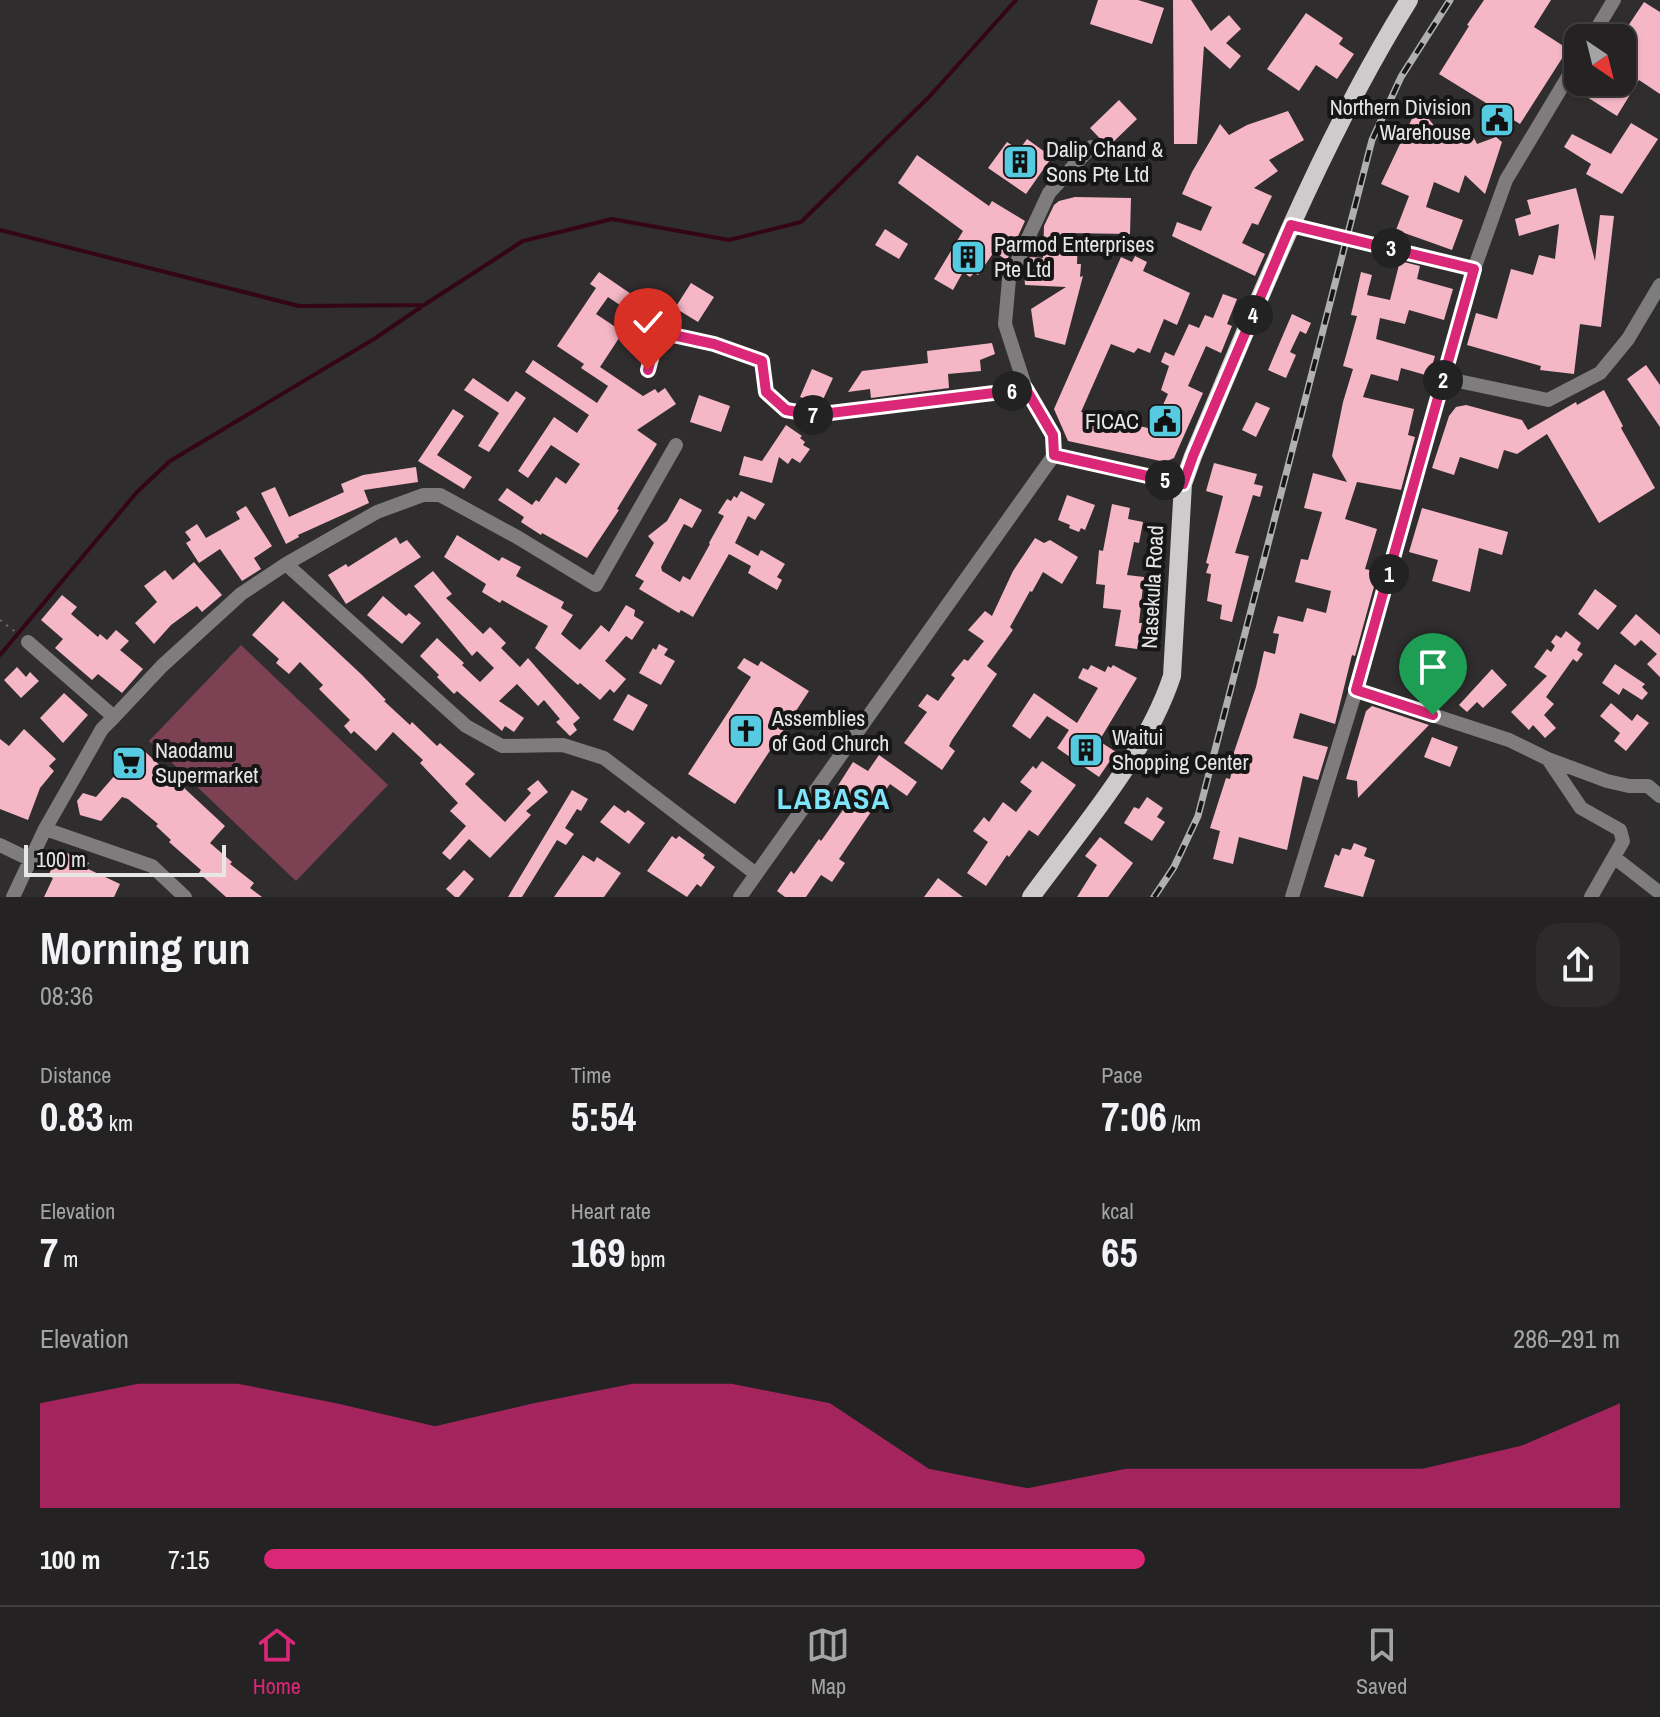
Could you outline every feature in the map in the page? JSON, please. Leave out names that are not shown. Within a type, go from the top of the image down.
[{"type":"main road","name":"Nasekula Road","points":[[1031,897],[1138,749],[1163,703],[1172,676],[1183,484],[1291,225],[1376,52],[1409,0]]},
{"type":"street","points":[[1599,24],[1614,0]]},
{"type":"street","points":[[1292,897],[1356,690],[1474,269],[1506,180],[1564,83]]},
{"type":"street","points":[[740,897],[1054,455],[1053,435],[1026,389],[1005,324],[1009,279],[1049,193],[1091,147]]},
{"type":"street","points":[[1291,225],[1474,269]]},
{"type":"street","points":[[1444,378],[1548,400],[1600,373],[1628,339],[1660,285]]},
{"type":"street","points":[[648,370],[653,351],[641,328],[714,344],[762,361],[766,392],[786,410],[814,415],[1026,389]]},
{"type":"street","points":[[13,897],[45,829],[102,729],[162,666],[241,594],[286,564],[377,512],[423,495],[440,495],[596,585],[676,445]]},
{"type":"street","points":[[1054,455],[1183,484]]},
{"type":"street","points":[[286,564],[466,726],[502,746],[563,745],[604,758],[756,874]]},
{"type":"street","points":[[28,642],[114,717]]},
{"type":"street","points":[[1356,690],[1509,740],[1548,759],[1607,781],[1648,786],[1660,796]]},
{"type":"street","points":[[1548,759],[1581,808],[1620,830],[1623,841],[1591,897]]},
{"type":"street","points":[[45,829],[152,866],[185,897]]},
{"type":"street","points":[[0,845],[31,860]]},
{"type":"street","points":[[1615,858],[1660,893]]},
{"type":"path","points":[[0,620],[10,628]]},
{"type":"shaded area","points":[[241,645],[388,785],[296,881],[149,741]]},
{"type":"building","points":[[1098,0],[1138,0],[1164,8],[1152,44],[1090,24]]},
{"type":"building","points":[[1173,0],[1191,0],[1211,31],[1229,15],[1241,29],[1226,43],[1241,56],[1230,69],[1204,46],[1197,144],[1174,144]]},
{"type":"building","points":[[1484,0],[1551,0],[1534,27],[1564,46],[1564,55],[1520,124],[1439,74]]},
{"type":"building","points":[[1644,2],[1660,12],[1660,94],[1639,80],[1636,85],[1636,24],[1629,24]]},
{"type":"building","points":[[1306,13],[1343,38],[1339,44],[1354,54],[1337,79],[1316,65],[1299,91],[1267,69]]},
{"type":"building","points":[[1585,96],[1629,96],[1617,116]]},
{"type":"building","points":[[1119,100],[1137,119],[1108,147],[1090,128]]},
{"type":"building","points":[[1418,106],[1446,140],[1460,133],[1466,142],[1473,136],[1477,144],[1496,137],[1502,142],[1485,194],[1465,175],[1459,193],[1434,182],[1426,207],[1463,220],[1452,250],[1396,230],[1409,196],[1381,184]]},
{"type":"building","points":[[1288,111],[1304,140],[1269,160],[1278,171],[1254,188],[1272,196],[1258,225],[1252,223],[1242,243],[1265,254],[1255,276],[1172,236],[1177,222],[1201,231],[1212,207],[1182,194],[1220,124],[1229,135],[1247,125]]},
{"type":"building","points":[[1631,123],[1658,139],[1622,194],[1586,174],[1591,164],[1564,147],[1572,134],[1611,154]]},
{"type":"building","name":"Dalip Chand & Sons Pte Ltd","points":[[1027,139],[1052,157],[1026,194],[988,168],[1007,142],[1019,150]]},
{"type":"building","points":[[917,155],[989,206],[992,201],[1025,221],[1007,260],[994,252],[978,275],[974,273],[970,277],[963,272],[953,290],[934,279],[963,231],[898,183]]},
{"type":"building","points":[[1576,188],[1595,261],[1600,215],[1614,216],[1601,327],[1580,324],[1574,374],[1540,370],[1541,366],[1467,345],[1476,313],[1497,319],[1511,269],[1533,275],[1539,255],[1555,259],[1559,224],[1519,236],[1515,219],[1531,214],[1527,200]]},
{"type":"building","points":[[1075,197],[1131,198],[1130,234],[1065,233],[1078,238],[1077,264],[1081,264],[1080,277],[1083,276],[1065,345],[1035,337],[1031,309],[1066,287],[1025,285],[1024,270],[1030,257],[1043,258],[1044,226],[1054,205]]},
{"type":"building","points":[[885,229],[908,244],[899,259],[875,245]]},
{"type":"building","points":[[1135,256],[1147,262],[1143,271],[1190,293],[1177,325],[1164,319],[1150,353],[1138,348],[1134,353],[1111,344],[1081,412],[1152,429],[1168,394],[1161,390],[1169,366],[1161,362],[1165,352],[1174,356],[1189,324],[1199,328],[1205,315],[1213,318],[1223,294],[1237,299],[1227,324],[1232,326],[1221,353],[1206,346],[1188,386],[1203,393],[1174,458],[1165,462],[1068,441],[1054,409],[1121,257],[1132,262]]},
{"type":"building","points":[[1400,261],[1420,266],[1417,279],[1453,289],[1444,320],[1409,310],[1405,324],[1380,318],[1376,339],[1435,356],[1429,376],[1401,368],[1398,381],[1371,374],[1363,397],[1414,409],[1408,435],[1415,437],[1401,490],[1357,482],[1345,519],[1377,529],[1365,569],[1378,572],[1355,656],[1352,655],[1335,724],[1300,713],[1293,738],[1328,747],[1318,780],[1303,776],[1287,850],[1239,837],[1233,864],[1213,859],[1220,831],[1210,828],[1226,778],[1230,779],[1235,759],[1232,758],[1256,687],[1264,651],[1275,654],[1279,634],[1273,633],[1278,616],[1303,622],[1307,608],[1326,613],[1331,591],[1295,582],[1301,559],[1308,560],[1322,512],[1304,508],[1313,473],[1347,482],[1332,456],[1353,369],[1343,366],[1357,316],[1351,315],[1361,272],[1372,275],[1367,295],[1390,300]]},
{"type":"building","points":[[599,272],[650,307],[639,318],[608,297],[596,314],[623,332],[600,367],[643,396],[655,389],[658,393],[665,388],[676,404],[637,430],[657,444],[587,558],[521,522],[524,517],[498,500],[507,488],[532,505],[536,500],[539,502],[556,477],[566,484],[580,464],[551,445],[528,478],[518,471],[554,417],[577,433],[589,415],[525,372],[533,360],[597,403],[608,386],[581,368],[584,364],[557,346],[596,288],[590,284]]},
{"type":"building","points":[[691,283],[714,297],[698,322],[675,308]]},
{"type":"building","points":[[1292,314],[1311,323],[1306,334],[1300,331],[1290,352],[1296,355],[1286,378],[1268,370]]},
{"type":"building","points":[[992,343],[995,354],[980,360],[981,371],[948,374],[949,388],[871,398],[870,389],[848,392],[862,371],[928,363],[927,351]]},
{"type":"building","points":[[1646,365],[1660,385],[1660,427],[1627,379]]},
{"type":"building","points":[[812,369],[833,378],[821,404],[800,397]]},
{"type":"building","points":[[473,378],[508,402],[516,391],[526,398],[489,452],[478,446],[499,413],[464,390]]},
{"type":"building","points":[[1604,390],[1623,426],[1621,428],[1655,488],[1599,523],[1547,434],[1517,454],[1504,450],[1498,469],[1460,457],[1454,475],[1432,468],[1449,416],[1456,407],[1466,405],[1522,420],[1528,430],[1576,402],[1577,405]]},
{"type":"building","points":[[699,395],[730,406],[721,432],[690,422]]},
{"type":"building","points":[[1256,402],[1270,408],[1256,437],[1242,430]]},
{"type":"building","points":[[453,409],[464,416],[437,455],[472,477],[464,489],[418,461]]},
{"type":"building","points":[[786,425],[802,436],[803,445],[810,449],[800,463],[792,458],[788,464],[779,457],[772,483],[739,475],[744,456],[762,461]]},
{"type":"building","points":[[1214,463],[1257,474],[1254,484],[1263,486],[1260,497],[1253,495],[1235,553],[1249,556],[1232,622],[1220,619],[1222,605],[1207,601],[1211,574],[1206,573],[1209,564],[1206,563],[1223,496],[1206,491]]},
{"type":"building","points":[[416,467],[418,482],[364,490],[369,503],[298,535],[286,544],[261,493],[275,487],[289,517],[344,492],[341,484],[363,475]]},
{"type":"building","points":[[741,491],[765,504],[755,520],[748,516],[735,543],[758,556],[761,550],[785,564],[777,577],[782,580],[777,590],[748,573],[751,566],[729,554],[693,617],[681,610],[679,613],[639,589],[644,581],[635,576],[654,543],[648,536],[667,521],[680,498],[702,510],[692,528],[684,524],[661,567],[662,571],[680,582],[683,576],[690,580],[724,516],[718,513],[727,499],[737,498]]},
{"type":"building","points":[[1067,495],[1095,505],[1085,530],[1081,528],[1079,532],[1058,520]]},
{"type":"building","points":[[1112,504],[1130,508],[1128,519],[1143,522],[1139,543],[1134,542],[1127,575],[1144,577],[1139,623],[1142,623],[1137,649],[1115,646],[1121,610],[1103,608],[1105,585],[1096,584],[1099,550],[1103,551]]},
{"type":"building","points":[[246,506],[272,546],[254,558],[261,569],[242,581],[220,549],[199,563],[186,543],[191,540],[185,532],[197,524],[206,538],[240,519],[236,512]]},
{"type":"building","points":[[1422,508],[1508,532],[1502,555],[1479,548],[1470,592],[1432,581],[1438,560],[1409,552]]},
{"type":"building","points":[[457,535],[499,561],[502,557],[521,567],[516,576],[564,602],[561,608],[573,615],[561,634],[580,650],[601,625],[609,632],[626,605],[635,610],[634,616],[644,622],[632,640],[626,636],[605,661],[626,679],[614,693],[610,689],[600,700],[580,683],[578,685],[535,648],[548,626],[482,592],[486,584],[444,557]]},
{"type":"building","points":[[396,537],[400,544],[407,540],[421,557],[346,604],[328,575],[346,564],[348,567]]},
{"type":"building","points":[[1035,538],[1044,543],[1050,540],[1078,557],[1062,584],[1043,572],[1030,591],[1010,627],[1013,630],[987,666],[997,674],[952,740],[949,746],[955,751],[942,770],[904,743],[927,712],[918,706],[927,694],[938,701],[955,678],[951,675],[964,659],[968,661],[984,641],[968,630],[985,611],[992,616],[1013,571]]},
{"type":"building","points":[[194,562],[222,595],[202,612],[197,606],[171,625],[154,644],[135,623],[157,602],[144,586],[165,570],[173,580]]},
{"type":"building","points":[[433,571],[452,594],[446,598],[483,634],[490,627],[506,643],[501,648],[520,667],[528,658],[580,718],[573,724],[577,730],[570,736],[556,722],[560,719],[544,700],[538,706],[517,684],[499,701],[524,718],[514,732],[505,726],[502,731],[437,677],[439,675],[420,656],[437,638],[480,682],[494,668],[477,651],[472,656],[414,586]]},
{"type":"building","points":[[1595,589],[1617,606],[1598,630],[1578,614]]},
{"type":"building","points":[[62,595],[77,607],[71,614],[98,637],[100,634],[107,640],[116,630],[129,641],[120,650],[143,669],[122,693],[98,674],[92,680],[55,648],[63,639],[41,620]]},
{"type":"building","points":[[383,596],[406,616],[409,613],[421,623],[402,644],[367,615]]},
{"type":"building","points":[[283,601],[410,725],[412,722],[437,746],[440,743],[475,774],[465,784],[505,822],[531,793],[527,789],[538,780],[548,792],[526,811],[531,815],[490,858],[469,839],[450,860],[442,853],[466,826],[450,811],[458,803],[420,763],[423,760],[393,732],[376,751],[354,731],[351,734],[344,726],[350,720],[319,689],[323,685],[300,662],[289,674],[276,663],[279,659],[252,635]]},
{"type":"building","points":[[1636,614],[1660,635],[1660,677],[1647,664],[1657,654],[1641,640],[1635,646],[1620,633]]},
{"type":"building","points":[[1566,631],[1581,643],[1577,650],[1583,654],[1577,662],[1573,659],[1546,697],[1554,704],[1544,715],[1556,728],[1545,738],[1533,725],[1529,730],[1511,712],[1547,676],[1534,667],[1547,649],[1551,652],[1555,646],[1551,642],[1556,635],[1561,638]]},
{"type":"building","points":[[659,644],[668,649],[664,655],[675,661],[661,685],[639,673],[653,648],[656,650]]},
{"type":"building","points":[[744,658],[758,666],[761,661],[809,691],[735,804],[688,774],[751,677],[737,668]]},
{"type":"building","points":[[1615,664],[1645,684],[1642,687],[1648,693],[1642,700],[1623,688],[1619,695],[1602,683]]},
{"type":"building","points":[[1091,665],[1105,672],[1108,666],[1111,668],[1113,665],[1137,678],[1099,741],[1116,752],[1099,777],[1057,748],[1069,730],[1047,716],[1030,739],[1012,726],[1034,693],[1077,723],[1098,688],[1078,678],[1083,668],[1088,670]]},
{"type":"building","points":[[17,667],[26,677],[30,672],[39,681],[21,698],[4,680]]},
{"type":"building","points":[[1492,669],[1507,685],[1483,708],[1477,702],[1467,712],[1459,705]]},
{"type":"building","points":[[64,693],[88,715],[63,743],[40,718]]},
{"type":"building","points":[[628,694],[648,705],[633,731],[613,720]]},
{"type":"building","points":[[1611,703],[1632,721],[1637,714],[1649,723],[1626,751],[1614,741],[1620,733],[1600,716]]},
{"type":"building","points":[[1372,706],[1429,725],[1358,798],[1357,781],[1346,779],[1366,711]]},
{"type":"building","points":[[24,729],[56,759],[49,766],[54,771],[40,788],[28,820],[0,809],[0,739],[9,746]]},
{"type":"building","points":[[1432,737],[1458,747],[1450,767],[1424,757]]},
{"type":"building","points":[[139,746],[225,826],[210,843],[254,883],[250,888],[262,897],[226,897],[169,842],[171,840],[156,826],[158,824],[128,799],[122,797],[101,821],[80,815],[77,801],[83,793],[96,797],[122,767],[117,762],[126,752],[130,756]]},
{"type":"building","points":[[879,755],[917,782],[907,796],[890,784],[839,859],[845,863],[832,882],[821,875],[806,897],[785,897],[777,891],[791,871],[794,874],[819,839],[821,841],[845,807],[830,798],[853,762],[868,771]]},
{"type":"building","points":[[1042,761],[1076,785],[1038,836],[1029,830],[986,886],[967,873],[988,842],[973,831],[984,817],[989,822],[1003,802],[1016,812],[1032,791],[1020,782],[1033,766],[1036,769]]},
{"type":"building","points":[[572,790],[588,799],[581,811],[577,809],[565,828],[574,834],[566,845],[557,840],[522,897],[508,897]]},
{"type":"building","points":[[1147,797],[1163,808],[1157,817],[1165,822],[1152,841],[1124,823],[1134,807],[1139,809]]},
{"type":"building","points":[[614,805],[625,813],[628,810],[645,823],[629,844],[600,822]]},
{"type":"building","points":[[672,836],[676,839],[679,836],[705,855],[703,858],[715,867],[701,887],[697,884],[687,897],[647,871]]},
{"type":"building","points":[[1100,837],[1133,863],[1108,897],[1077,897],[1097,865],[1085,856]]},
{"type":"building","points":[[1354,843],[1367,848],[1364,856],[1375,860],[1363,897],[1324,887],[1335,854],[1339,856],[1342,848],[1351,850]]},
{"type":"building","points":[[67,853],[89,863],[86,868],[120,884],[114,897],[44,897],[53,878],[48,876],[58,856]]},
{"type":"building","points":[[583,855],[594,862],[597,857],[621,873],[604,897],[554,897]]},
{"type":"building","points":[[464,870],[474,879],[459,897],[455,897],[446,889]]},
{"type":"building","points":[[938,878],[963,897],[924,897]]},
{"type":"waterway","points":[[0,230],[299,306],[424,305],[523,241],[612,219],[729,240],[801,222],[929,97],[1016,0]]},
{"type":"waterway","points":[[0,655],[137,492],[170,461],[374,339],[421,307]]},
{"type":"railway","points":[[1154,897],[1174,867],[1198,816],[1372,140],[1401,77],[1450,0]]},
{"type":"place","name":"Northern Division Warehouse","points":[[1497,120]]},
{"type":"place","name":"Dalip Chand & Sons Pte Ltd","points":[[1020,162]]},
{"type":"place","name":"Parmod Enterprises Pte Ltd","points":[[968,257]]},
{"type":"place","name":"FICAC","points":[[1165,421]]},
{"type":"place","name":"Assemblies of God Church","points":[[746,731]]},
{"type":"place","name":"Waitui Shopping Center","points":[[1086,750]]},
{"type":"place","name":"Naodamu Supermarket","points":[[129,763]]},
{"type":"district","name":"LABASA","points":[[834,799]]},
{"type":"route","points":[[648,370],[653,351],[641,328],[714,344],[762,361],[766,392],[786,410],[814,415],[1026,389],[1053,435],[1054,455],[1183,484],[1291,225],[1474,269],[1356,690],[1433,715]]}]
